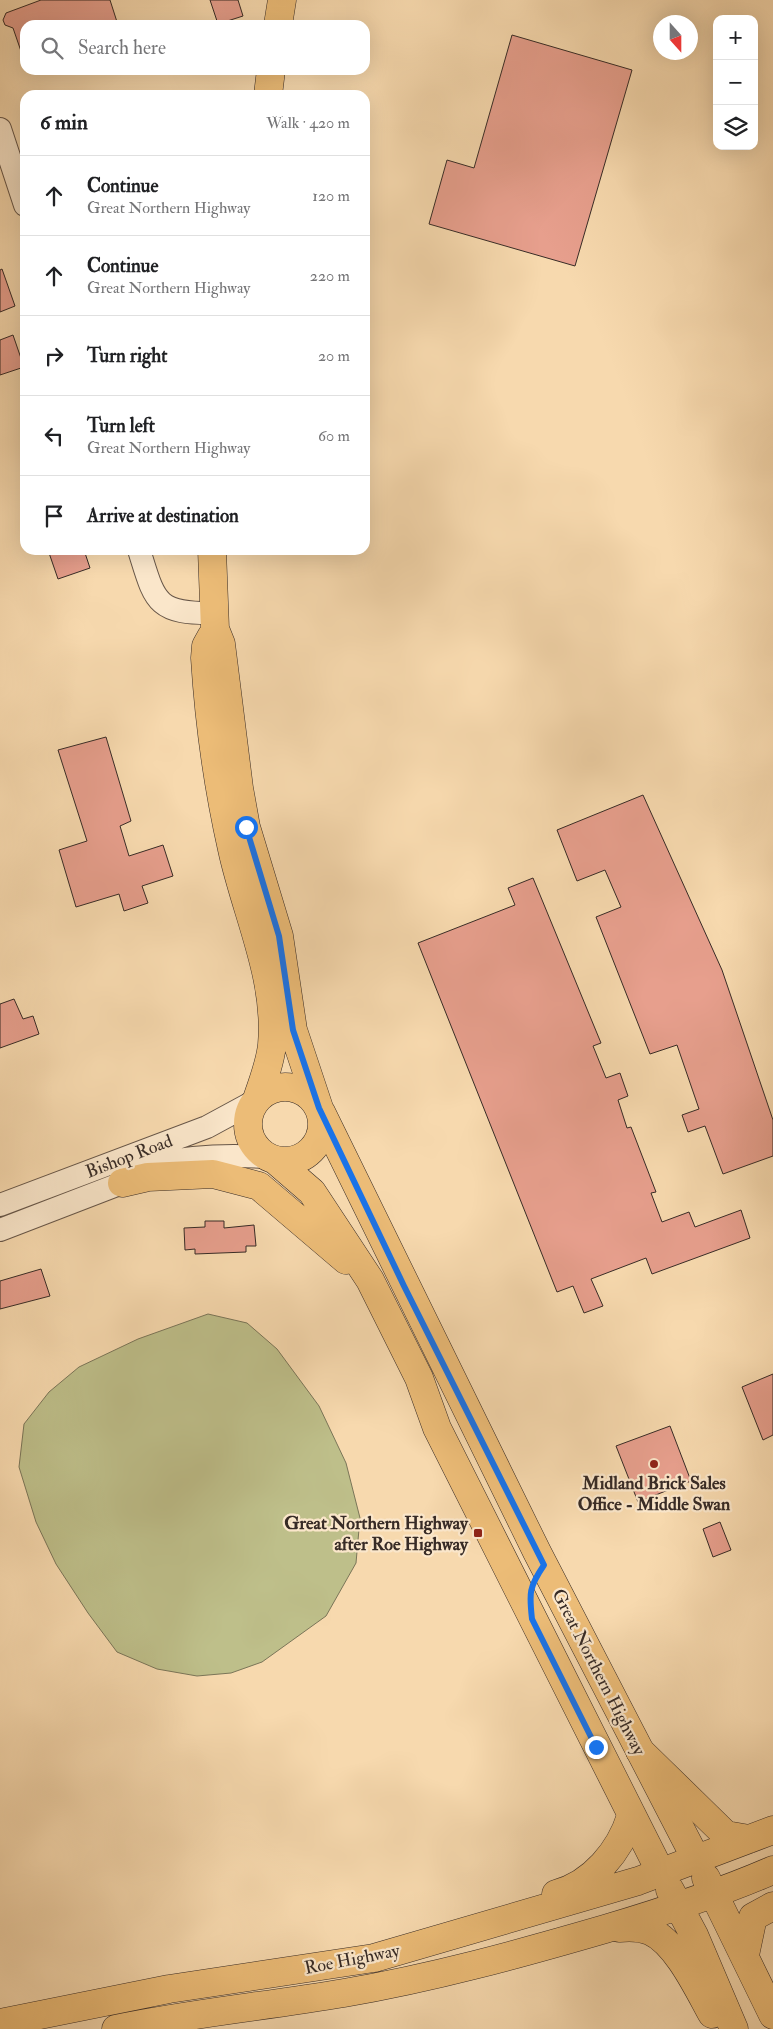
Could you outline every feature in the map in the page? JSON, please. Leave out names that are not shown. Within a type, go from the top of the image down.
[{"type":"main road","points":[[279,20],[282,0]]},
{"type":"main road","points":[[269,90],[270,75]]},
{"type":"main road","name":"Great Northern Highway","points":[[212,555],[214,621],[223,654],[239,788],[246,827],[279,936],[293,1030],[320,1110],[404,1286],[544,1565],[745,1955],[773,2015]]},
{"type":"main road","name":"Great Northern Highway","points":[[214,621],[206,646],[205,658],[222,807],[235,864],[265,965],[272,1016],[272,1045],[268,1068],[256,1100]]},
{"type":"main road","points":[[278,1087],[294,1088],[309,1095],[320,1110],[322,1128],[312,1149],[291,1161],[271,1158],[255,1146],[248,1132],[248,1116],[256,1100],[278,1087]]},
{"type":"main road","name":"Great Northern Highway","points":[[271,1158],[312,1192],[370,1280],[419,1378],[437,1428],[631,1816],[694,1935],[734,2029]]},
{"type":"main road","points":[[122,1183],[176,1174],[213,1174],[259,1186],[370,1280]]},
{"type":"main road","points":[[532,1619],[530,1601],[532,1583],[544,1565]]},
{"type":"main road","points":[[640,1751],[726,1835],[761,1834]]},
{"type":"main road","points":[[374,1958],[439,1927],[571,1890],[605,1863],[616,1850],[626,1832],[631,1816]]},
{"type":"main road","name":"Roe Highway","points":[[0,2023],[169,1989],[374,1958],[595,1895],[661,1873],[761,1834]]},
{"type":"main road","name":"Roe Highway","points":[[116,2029],[344,1993],[511,1956],[679,1906],[773,1870]]},
{"type":"main road","points":[[745,1955],[753,1917],[773,1906]]},
{"type":"main road","points":[[605,1929],[633,1927],[650,1931],[677,1953],[721,2029]]},
{"type":"street","points":[[0,129],[20,190]]},
{"type":"street","points":[[141,555],[151,587],[158,601],[170,609],[214,621]]},
{"type":"street","name":"Bishop Road","points":[[0,1205],[207,1127],[256,1100]]},
{"type":"street","name":"Bishop Road","points":[[0,1230],[122,1183],[122,1173],[166,1160],[212,1156],[271,1158]]},
{"type":"green space","points":[[208,1314],[247,1323],[277,1349],[319,1406],[346,1463],[360,1518],[356,1563],[326,1616],[262,1662],[231,1673],[197,1676],[157,1669],[117,1652],[88,1613],[56,1564],[36,1522],[19,1467],[24,1424],[49,1392],[79,1367],[138,1339]]},
{"type":"building","points":[[41,0],[110,0],[116,20],[20,20],[20,48],[13,28],[5,25],[3,20],[6,13]]},
{"type":"building","points":[[210,0],[238,0],[243,16],[230,20],[217,20]]},
{"type":"building","points":[[512,35],[632,70],[575,266],[429,224],[447,160],[474,168]]},
{"type":"building","points":[[2,269],[15,306],[0,312],[0,270]]},
{"type":"building","points":[[13,335],[20,355],[20,368],[0,375],[0,340]]},
{"type":"building","points":[[50,555],[86,555],[90,568],[58,579]]},
{"type":"building","points":[[106,737],[131,821],[120,826],[129,856],[163,845],[173,876],[142,886],[148,903],[124,911],[119,894],[76,907],[59,850],[87,841],[58,750]]},
{"type":"building","points":[[643,795],[722,970],[773,1120],[773,1156],[723,1174],[705,1126],[688,1132],[682,1115],[699,1109],[677,1045],[650,1054],[596,917],[621,907],[605,870],[577,881],[557,830]]},
{"type":"building","points":[[533,878],[601,1043],[593,1046],[606,1078],[620,1073],[628,1096],[618,1100],[627,1128],[631,1127],[656,1192],[651,1193],[662,1222],[689,1212],[695,1227],[741,1210],[750,1238],[652,1274],[646,1258],[591,1279],[603,1306],[584,1313],[573,1286],[557,1292],[418,943],[515,905],[508,888]]},
{"type":"building","points":[[14,999],[23,1019],[33,1016],[39,1034],[0,1048],[0,1004]]},
{"type":"building","points":[[205,1221],[224,1221],[224,1228],[254,1225],[256,1246],[246,1246],[246,1252],[195,1254],[195,1249],[185,1250],[184,1228],[205,1227]]},
{"type":"building","points":[[41,1269],[50,1296],[0,1309],[0,1281]]},
{"type":"building","points":[[773,1374],[773,1435],[763,1440],[742,1387]]},
{"type":"building","name":"Midland Brick Sales Office - Middle Swan","points":[[670,1426],[691,1481],[638,1502],[616,1446]]},
{"type":"building","points":[[720,1522],[731,1550],[713,1557],[703,1529]]},
{"type":"place","name":"Midland Brick Sales Office - Middle Swan","points":[[654,1464]]},
{"type":"place","name":"Great Northern Highway after Roe Highway","points":[[478,1533]]},
{"type":"route","points":[[246,827],[255,862],[279,936],[285,965],[293,1030],[319,1108],[404,1286],[544,1565],[532,1583],[530,1601],[532,1619],[596,1747]]}]
